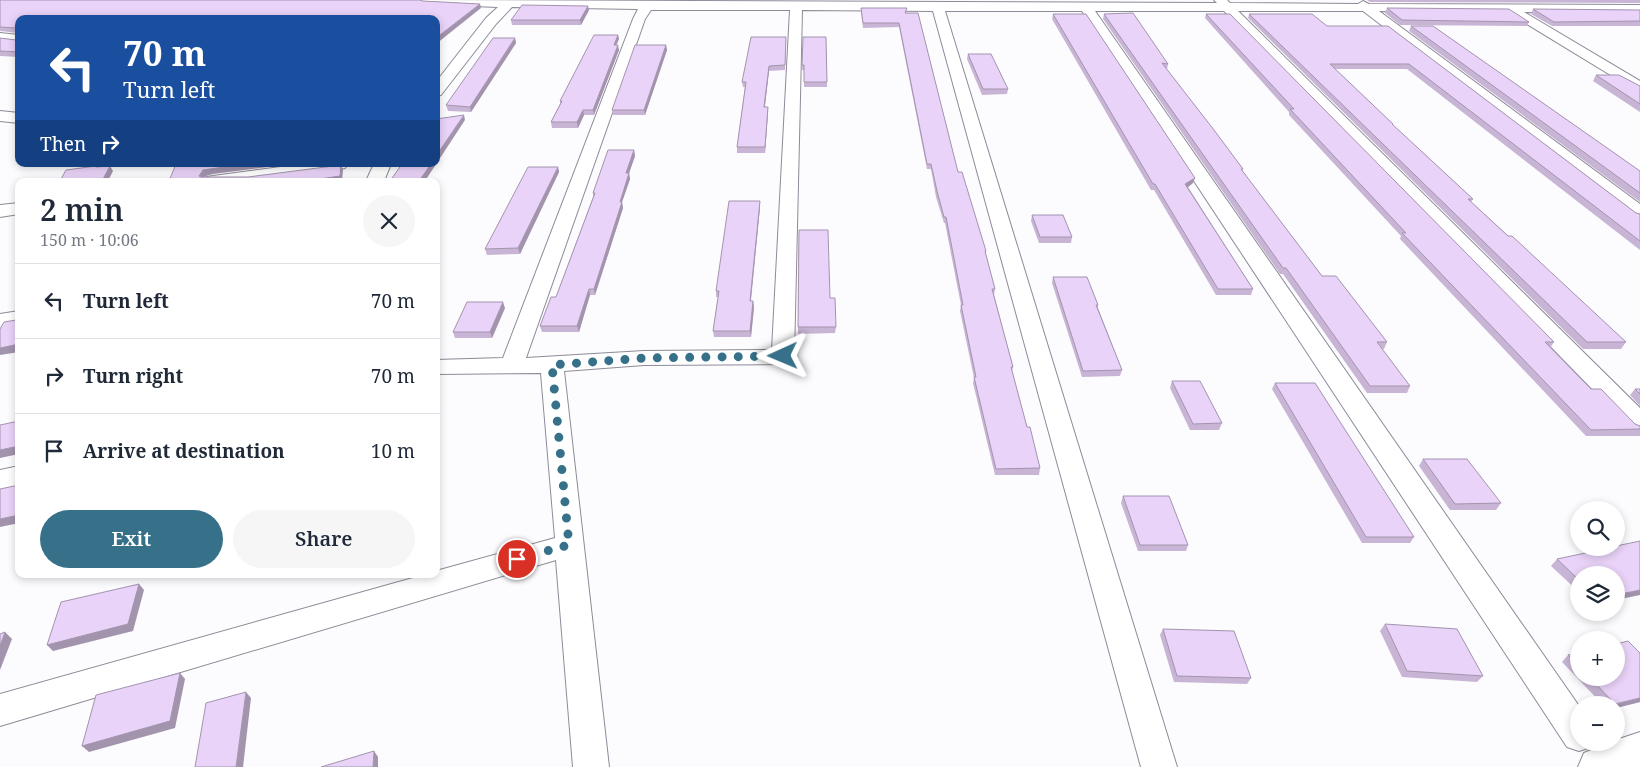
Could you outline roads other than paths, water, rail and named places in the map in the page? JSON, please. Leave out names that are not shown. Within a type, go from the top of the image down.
[{"type":"street","points":[[424,0],[508,4],[611,3],[646,7],[768,4],[796,8],[929,4],[1086,7],[1121,3],[1224,3],[1640,9]]},
{"type":"street","points":[[1496,0],[1640,87]]},
{"type":"street","points":[[1634,0],[1640,3]]},
{"type":"street","points":[[1224,3],[1640,422]]},
{"type":"street","points":[[440,87],[491,21],[508,4]]},
{"type":"street","points":[[929,4],[1159,767]]},
{"type":"street","points":[[1361,4],[1640,213]]},
{"type":"street","points":[[512,365],[639,19],[646,7]]},
{"type":"street","points":[[1086,7],[1590,753],[1640,750]]},
{"type":"street","points":[[440,367],[552,365],[644,358],[783,356],[796,8]]},
{"type":"street","points":[[0,38],[15,39]]},
{"type":"street","points":[[440,69],[454,70]]},
{"type":"street","points":[[0,116],[15,118]]},
{"type":"street","points":[[235,178],[317,167]]},
{"type":"street","points":[[0,211],[15,209]]},
{"type":"street","points":[[0,322],[15,319]]},
{"type":"street","points":[[552,365],[591,767]]},
{"type":"street","points":[[0,480],[15,477]]},
{"type":"street","points":[[0,710],[569,545]]}]
